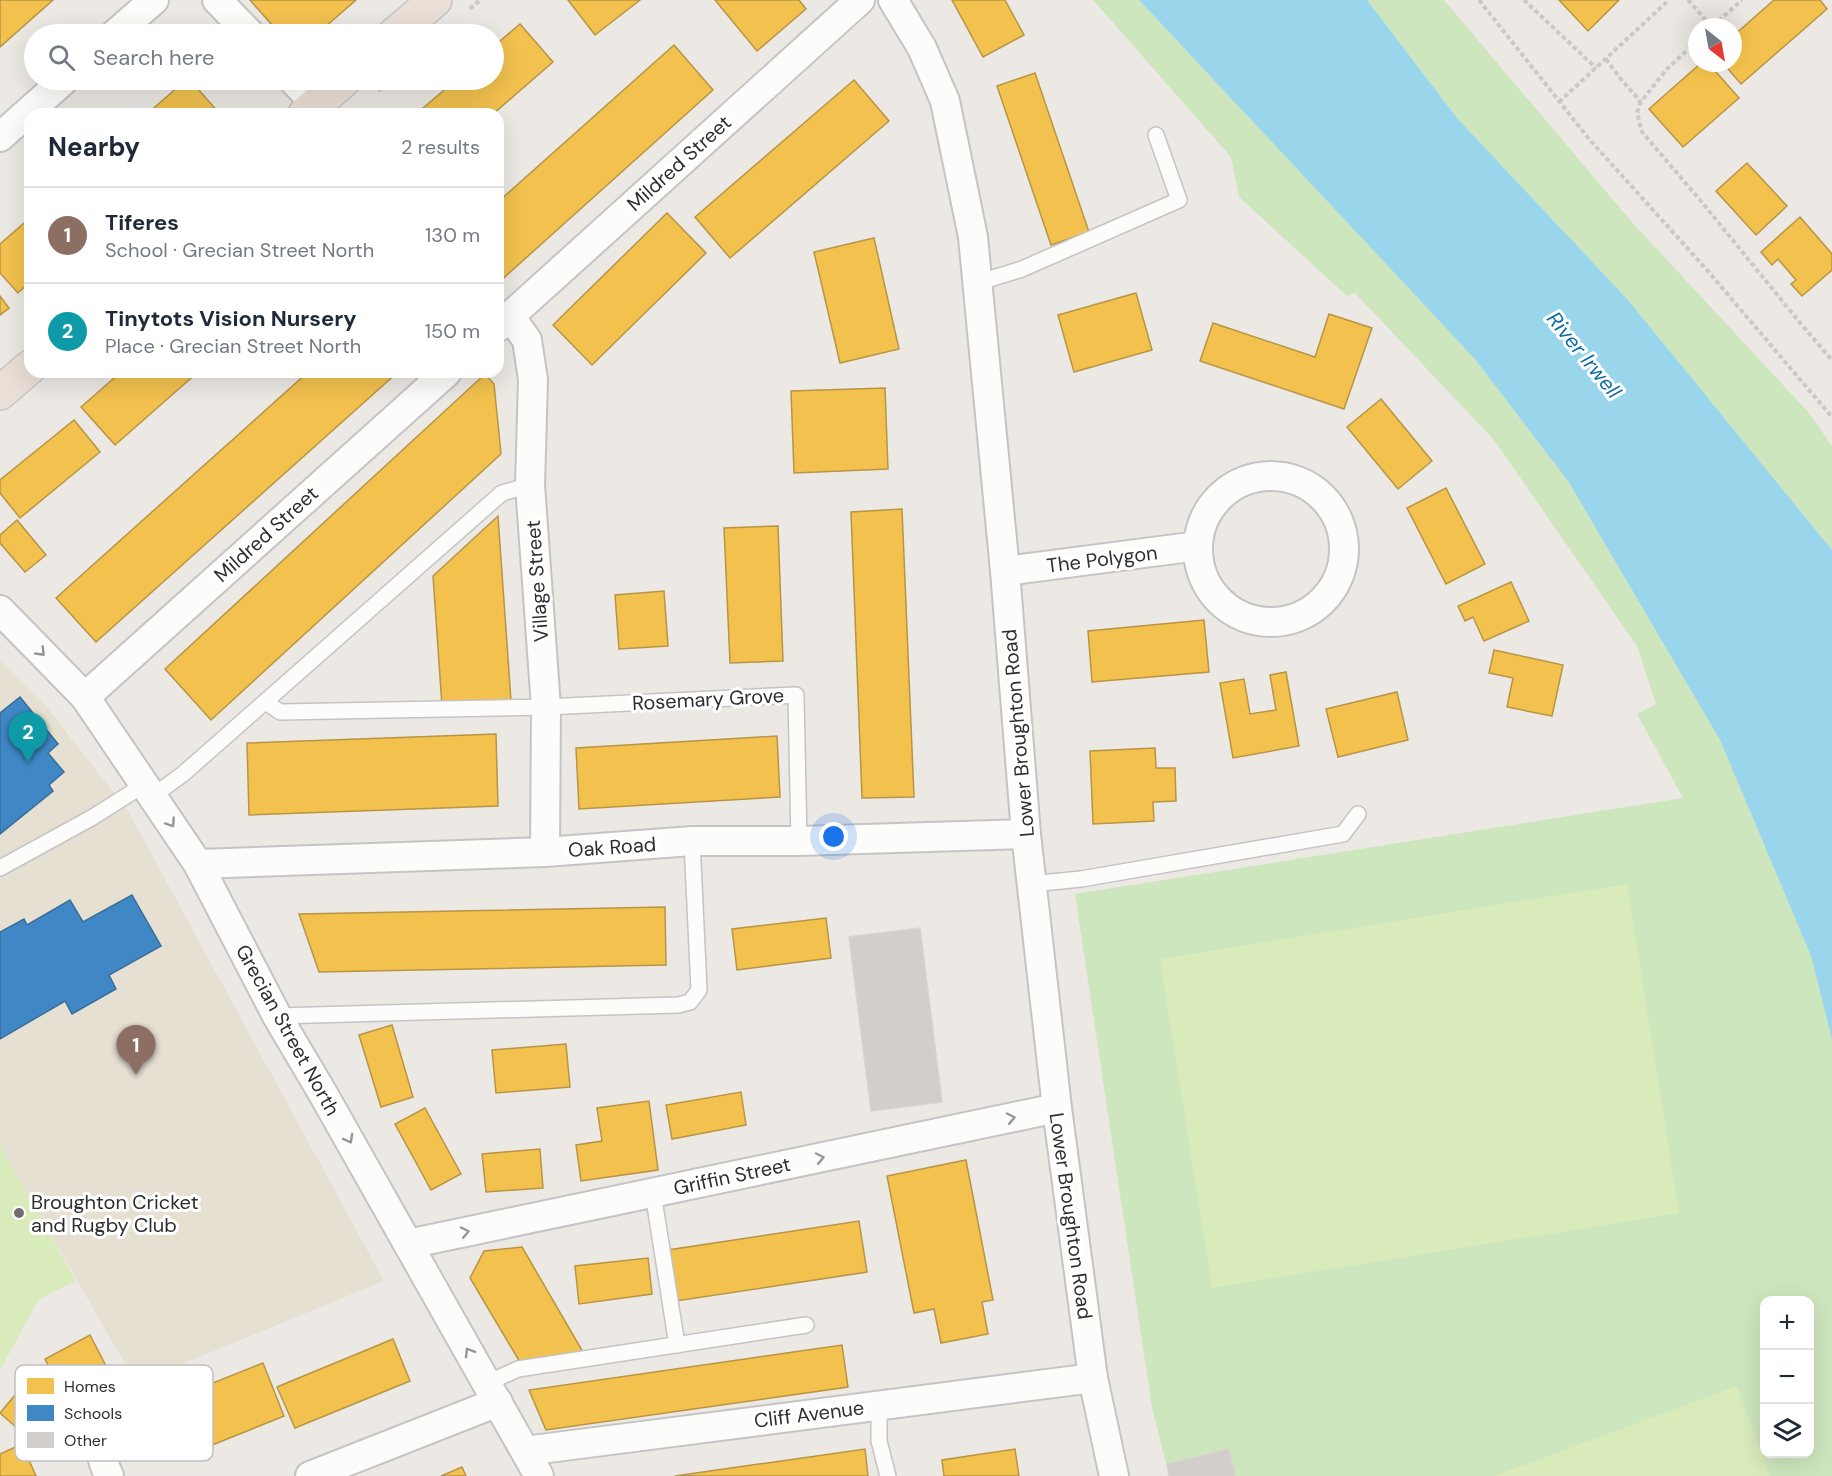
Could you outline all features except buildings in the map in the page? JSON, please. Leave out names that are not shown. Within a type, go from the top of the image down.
[{"type":"highway","points":[[407,24],[435,0]]},
{"type":"highway","points":[[312,108],[333,90]]},
{"type":"highway","points":[[0,393],[24,372]]},
{"type":"street","points":[[126,24],[154,0]]},
{"type":"street","points":[[217,0],[240,24]]},
{"type":"street","name":"Mildred Street","points":[[504,321],[860,0]]},
{"type":"street","name":"Lower Broughton Road","points":[[893,0],[922,48],[945,102],[973,237],[1005,571],[1031,884],[1057,1108],[1093,1377],[1114,1476]]},
{"type":"street","points":[[33,108],[53,90]]},
{"type":"street","points":[[299,90],[310,108]]},
{"type":"street","points":[[0,137],[24,116]]},
{"type":"street","name":"Village Street","points":[[504,321],[527,340],[533,380],[530,485],[546,707],[545,852]]},
{"type":"street","name":"Mildred Street","points":[[85,697],[440,378]]},
{"type":"street","points":[[1281,476],[1304,483],[1311,488],[1324,498],[1338,518],[1344,541],[1343,565],[1334,587],[1318,606],[1297,618],[1274,622],[1250,619],[1228,608],[1211,592],[1201,570],[1198,546],[1203,523],[1215,502],[1234,486],[1256,477],[1281,476]]},
{"type":"street","name":"The Polygon","points":[[1005,571],[1198,546]]},
{"type":"street","name":"Grecian Street North","points":[[0,610],[85,697],[198,864],[277,1016],[539,1476]]},
{"type":"street","name":"Oak Road","points":[[198,864],[545,852],[692,841],[799,841],[1026,834]]},
{"type":"street","name":"Griffin Street","points":[[408,1244],[1057,1108]]},
{"type":"street","name":"Cliff Avenue","points":[[525,1451],[1093,1377]]},
{"type":"street","points":[[310,1476],[492,1392]]},
{"type":"street","points":[[102,1461],[109,1476]]},
{"type":"lane","points":[[977,283],[1022,269],[1179,200],[1156,135]]},
{"type":"lane","points":[[0,868],[93,817],[183,774],[502,493],[530,485]]},
{"type":"lane","name":"Rosemary Grove","points":[[546,707],[796,695],[799,841]]},
{"type":"lane","points":[[266,702],[280,712],[546,707]]},
{"type":"lane","points":[[1031,884],[1081,879],[1343,834],[1358,814]]},
{"type":"lane","points":[[277,1016],[678,1005],[690,1002],[699,990],[692,841]]},
{"type":"lane","points":[[653,1193],[677,1345]]},
{"type":"lane","points":[[492,1392],[518,1369],[806,1326]]},
{"type":"lane","points":[[879,1405],[879,1441],[888,1476]]},
{"type":"path","points":[[1479,0],[1589,139],[1707,270],[1832,417]]},
{"type":"path","points":[[1524,0],[1596,68]]},
{"type":"path","points":[[1559,102],[1670,0]]},
{"type":"path","points":[[1688,0],[1712,27],[1742,0]]},
{"type":"path","points":[[1688,49],[1666,69],[1641,102],[1637,113],[1642,132],[1832,360]]},
{"type":"path","points":[[1606,59],[1641,102]]},
{"type":"shaded area","points":[[0,659],[42,701],[128,811],[384,1281],[180,1365],[126,1365],[0,1146]]},
{"type":"green space","points":[[1093,0],[1139,0],[1474,358],[1568,481],[1720,740],[1811,956],[1832,1040],[1832,1476],[1169,1476],[1152,1408],[1075,894],[1683,798],[1637,714],[1656,704],[1637,646],[1494,440],[1355,293],[1347,296],[1239,197],[1231,157]]},
{"type":"green space","points":[[1367,0],[1444,0],[1631,221],[1809,413],[1832,446],[1832,550],[1628,300],[1457,118]]},
{"type":"green space","points":[[1627,884],[1679,1213],[1212,1288],[1160,959]]},
{"type":"green space","name":"Broughton Cricket and Rugby Club","points":[[0,1146],[76,1281],[37,1302],[0,1370]]},
{"type":"green space","points":[[1737,1386],[1760,1449],[1760,1458],[1763,1458],[1770,1476],[1494,1476]]},
{"type":"water","name":"River Irwell","points":[[1139,0],[1367,0],[1457,118],[1628,300],[1832,550],[1832,1040],[1811,956],[1720,740],[1568,481],[1474,358]]},
{"type":"place","name":"Tinytots Vision Nursery","points":[[28,762]]},
{"type":"place","name":"Tiferes","points":[[136,1075]]},
{"type":"place","name":"Broughton Cricket and Rugby Club","points":[[19,1213]]}]
